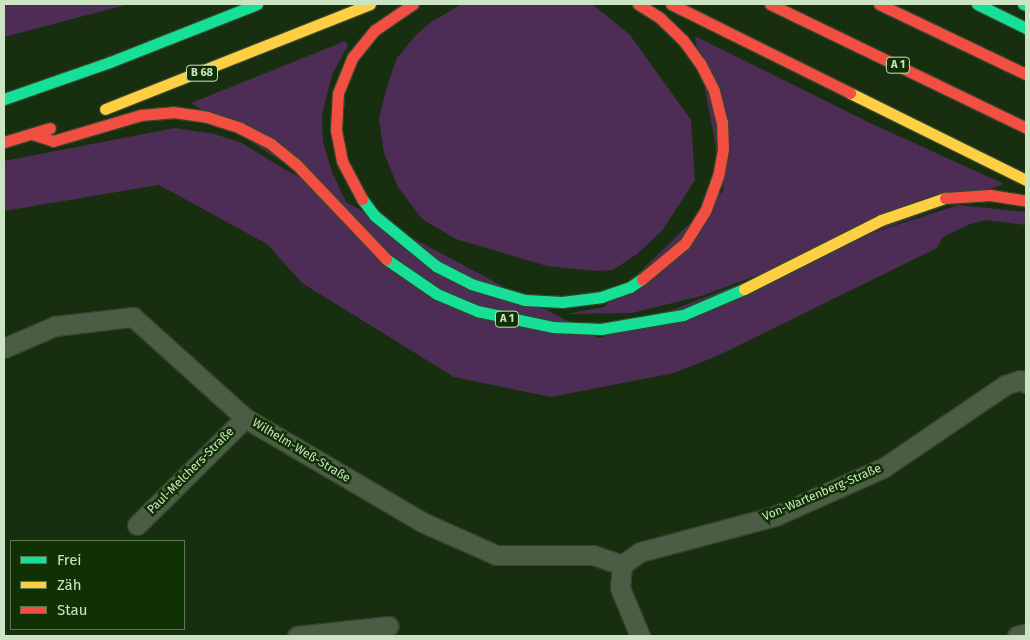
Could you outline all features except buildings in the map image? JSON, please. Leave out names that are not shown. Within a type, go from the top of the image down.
[{"type":"highway","points":[[4,99],[36,89],[257,4]]},
{"type":"highway","name":"B 68","points":[[97,112],[190,78],[370,4]]},
{"type":"highway","points":[[413,4],[375,30],[352,58],[338,93],[336,130],[342,161],[354,189],[375,216],[436,266],[472,284],[524,300],[562,302],[601,297],[630,287],[658,268],[684,244],[704,212],[718,176],[723,149],[722,122],[714,91],[700,63],[683,40],[660,18],[638,4]]},
{"type":"highway","points":[[671,4],[1026,180]]},
{"type":"highway","name":"A 1","points":[[770,4],[1026,128]]},
{"type":"highway","points":[[880,4],[1026,74]]},
{"type":"highway","points":[[976,4],[1026,28]]},
{"type":"highway","points":[[6,85],[36,89]]},
{"type":"highway","name":"A 1","points":[[32,134],[53,140],[141,115],[173,112],[207,117],[240,128],[271,144],[296,164],[368,242],[398,268],[437,294],[477,311],[553,327],[601,329],[645,324],[683,315],[724,299],[881,220],[917,205],[953,196],[990,195],[1026,201]]},
{"type":"highway","points":[[4,142],[60,125]]},
{"type":"street","name":"Wilhelm-Weß-Straße","points":[[4,348],[56,326],[133,317],[245,418],[422,522],[496,556],[593,554],[622,565]]},
{"type":"street","name":"Von-Wartenberg-Straße","points":[[622,565],[640,552],[774,516],[883,468],[1005,385],[1023,382]]},
{"type":"street","name":"Paul-Melchers-Straße","points":[[137,525],[245,418]]},
{"type":"street","points":[[622,565],[620,588],[640,636]]},
{"type":"street","points":[[297,636],[388,626]]},
{"type":"street","points":[[1017,636],[1026,633]]},
{"type":"shaded area","points":[[4,4],[129,4],[4,37]]},
{"type":"shaded area","points":[[462,4],[592,4],[630,35],[691,120],[695,180],[662,231],[637,254],[613,270],[594,271],[547,266],[456,239],[422,219],[398,187],[384,153],[379,119],[387,86],[397,58],[416,35],[431,22]]},
{"type":"shaded area","points":[[695,36],[868,122],[1004,184],[701,296],[632,313],[566,314],[604,307],[724,190]]},
{"type":"shaded area","points":[[345,41],[348,45],[332,75],[322,115],[323,142],[332,172],[347,204],[191,103]]},
{"type":"shaded area","points":[[175,128],[215,134],[242,143],[284,169],[599,338],[881,230],[958,205],[1026,212],[1026,225],[986,220],[970,224],[943,237],[937,248],[717,356],[674,373],[551,397],[454,377],[302,283],[267,244],[159,185],[4,211],[4,161]]},
{"type":"traffic: fast","points":[[4,99],[110,62],[257,4]]},
{"type":"traffic: fast","points":[[977,4],[1026,28]]},
{"type":"traffic: fast","points":[[362,199],[375,216],[436,266],[471,284],[525,300],[562,302],[601,297],[630,287],[642,279]]},
{"type":"traffic: fast","points":[[386,259],[437,294],[477,311],[553,327],[601,329],[683,315],[744,289]]},
{"type":"traffic: slow","points":[[105,109],[370,4]]},
{"type":"traffic: slow","points":[[850,93],[1026,180]]},
{"type":"traffic: slow","points":[[744,289],[881,220],[945,198]]},
{"type":"traffic: jam","points":[[362,199],[342,161],[336,130],[338,93],[352,58],[375,30],[413,4]]},
{"type":"traffic: jam","points":[[638,4],[660,18],[683,40],[700,63],[714,91],[722,122],[723,149],[718,176],[705,211],[684,244],[642,279]]},
{"type":"traffic: jam","points":[[671,4],[850,93]]},
{"type":"traffic: jam","points":[[770,4],[1026,128]]},
{"type":"traffic: jam","points":[[879,4],[1026,74]]},
{"type":"traffic: jam","points":[[32,134],[53,141],[141,115],[173,112],[207,117],[240,128],[271,144],[296,164],[386,259]]},
{"type":"traffic: jam","points":[[4,142],[50,128]]},
{"type":"traffic: jam","points":[[945,198],[990,195],[1026,201]]}]
